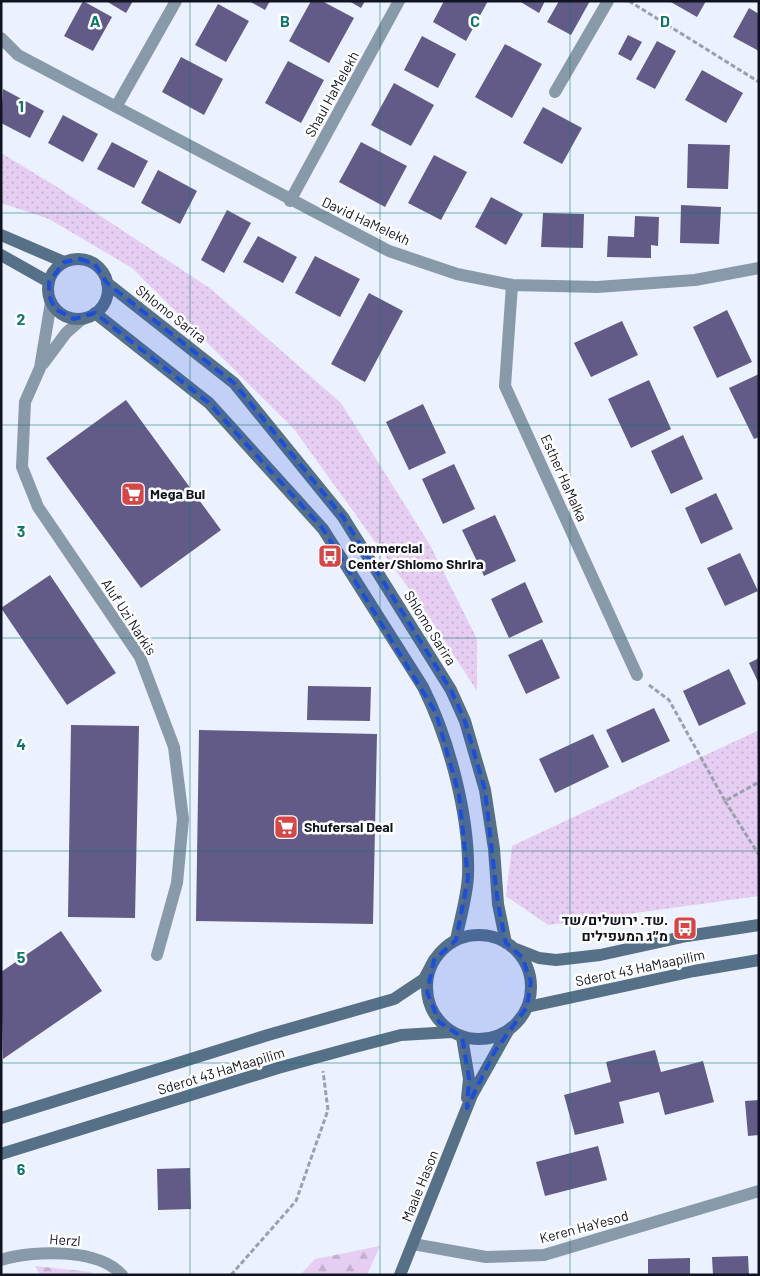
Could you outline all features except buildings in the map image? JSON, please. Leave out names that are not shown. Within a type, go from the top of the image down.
[{"type":"street","points":[[116,107],[176,1]]},
{"type":"street","name":"Shaul HaMelekh","points":[[290,201],[399,1]]},
{"type":"street","points":[[555,92],[608,1]]},
{"type":"street","name":"David HaMelekh","points":[[1,38],[18,55],[290,201],[389,251],[457,274],[512,286],[597,287],[695,280],[759,268]]},
{"type":"street","points":[[1,235],[64,262]]},
{"type":"street","points":[[1,255],[49,282]]},
{"type":"street","points":[[80,259],[88,261],[101,269],[107,283],[106,300],[95,313],[82,319],[74,319],[61,313],[52,302],[49,282],[54,271],[64,262],[80,259]]},
{"type":"street","name":"Shlomo Sarira","points":[[107,283],[234,383],[343,517],[450,690],[465,721],[484,790],[494,849],[498,904],[510,945]]},
{"type":"street","name":"Esther HaMalka","points":[[512,286],[505,386],[637,675]]},
{"type":"street","name":"Aluf Uzi Narkis","points":[[40,368],[52,302]]},
{"type":"street","points":[[95,313],[209,403],[323,529],[423,687],[436,713],[459,795],[466,833],[468,878],[456,940]]},
{"type":"street","name":"Aluf Uzi Narkis","points":[[82,319],[66,333],[40,368],[25,402],[22,467],[38,507],[140,657],[174,747],[183,819],[177,884],[157,955]]},
{"type":"street","name":"Sderot 43 HaMaapilim","points":[[510,945],[539,958],[556,960],[600,955],[687,936],[759,925]]},
{"type":"street","points":[[481,935],[510,945],[522,957],[531,982],[531,994],[520,1020],[508,1031],[493,1037],[478,1039],[457,1034],[439,1022],[430,1008],[426,992],[428,975],[434,960],[444,949],[456,940],[468,936],[481,935]]},
{"type":"street","name":"Sderot 43 HaMaapilim","points":[[1,1118],[268,1035],[394,999],[424,979],[434,960]]},
{"type":"street","name":"Sderot 43 HaMaapilim","points":[[527,1007],[694,971],[759,960]]},
{"type":"street","name":"Maale Hason","points":[[400,1275],[482,1074],[508,1031]]},
{"type":"street","name":"Sderot 43 HaMaapilim","points":[[1,1154],[322,1056],[401,1035],[457,1034]]},
{"type":"street","name":"Maale Hason","points":[[457,1034],[469,1079],[467,1108]]},
{"type":"street","name":"Keren HaYesod","points":[[413,1244],[486,1257],[544,1255],[759,1191]]},
{"type":"street","name":"Herzl","points":[[1,1260],[13,1256],[48,1253],[86,1257],[114,1266],[122,1275]]},
{"type":"path","points":[[629,1],[759,82]]},
{"type":"path","points":[[637,675],[669,700],[725,801],[759,855]]},
{"type":"path","points":[[725,801],[759,782]]},
{"type":"path","points":[[230,1275],[296,1201],[328,1110],[322,1056]]},
{"type":"highlighted area","points":[[80,259],[95,264],[107,283],[234,383],[343,517],[451,690],[465,721],[485,790],[498,904],[506,943],[522,957],[531,982],[527,1007],[495,1051],[467,1108],[469,1079],[462,1037],[439,1022],[427,992],[434,960],[456,940],[468,878],[459,795],[436,713],[323,529],[209,403],[95,313],[74,319],[55,309],[49,296],[49,282],[64,262]]},
{"type":"green space","points":[[1,153],[54,185],[211,289],[341,403],[430,545],[477,639],[477,691],[430,618],[294,429],[132,268],[49,219],[1,203]]},
{"type":"green space","points":[[759,730],[759,896],[548,925],[506,896],[512,846]]},
{"type":"green space","points":[[380,1246],[367,1275],[300,1275],[315,1259]]},
{"type":"green space","points":[[35,1266],[91,1272],[93,1275],[40,1275]]},
{"type":"place","name":"Mega Bul","points":[[133,494]]},
{"type":"place","name":"Commercial Center/Shlomo Shrira","points":[[330,556]]},
{"type":"place","name":"Shufersal Deal","points":[[286,827]]},
{"type":"place","name":"שד. ירושלים/שד. מ״ג המעפילים","points":[[685,928]]}]
